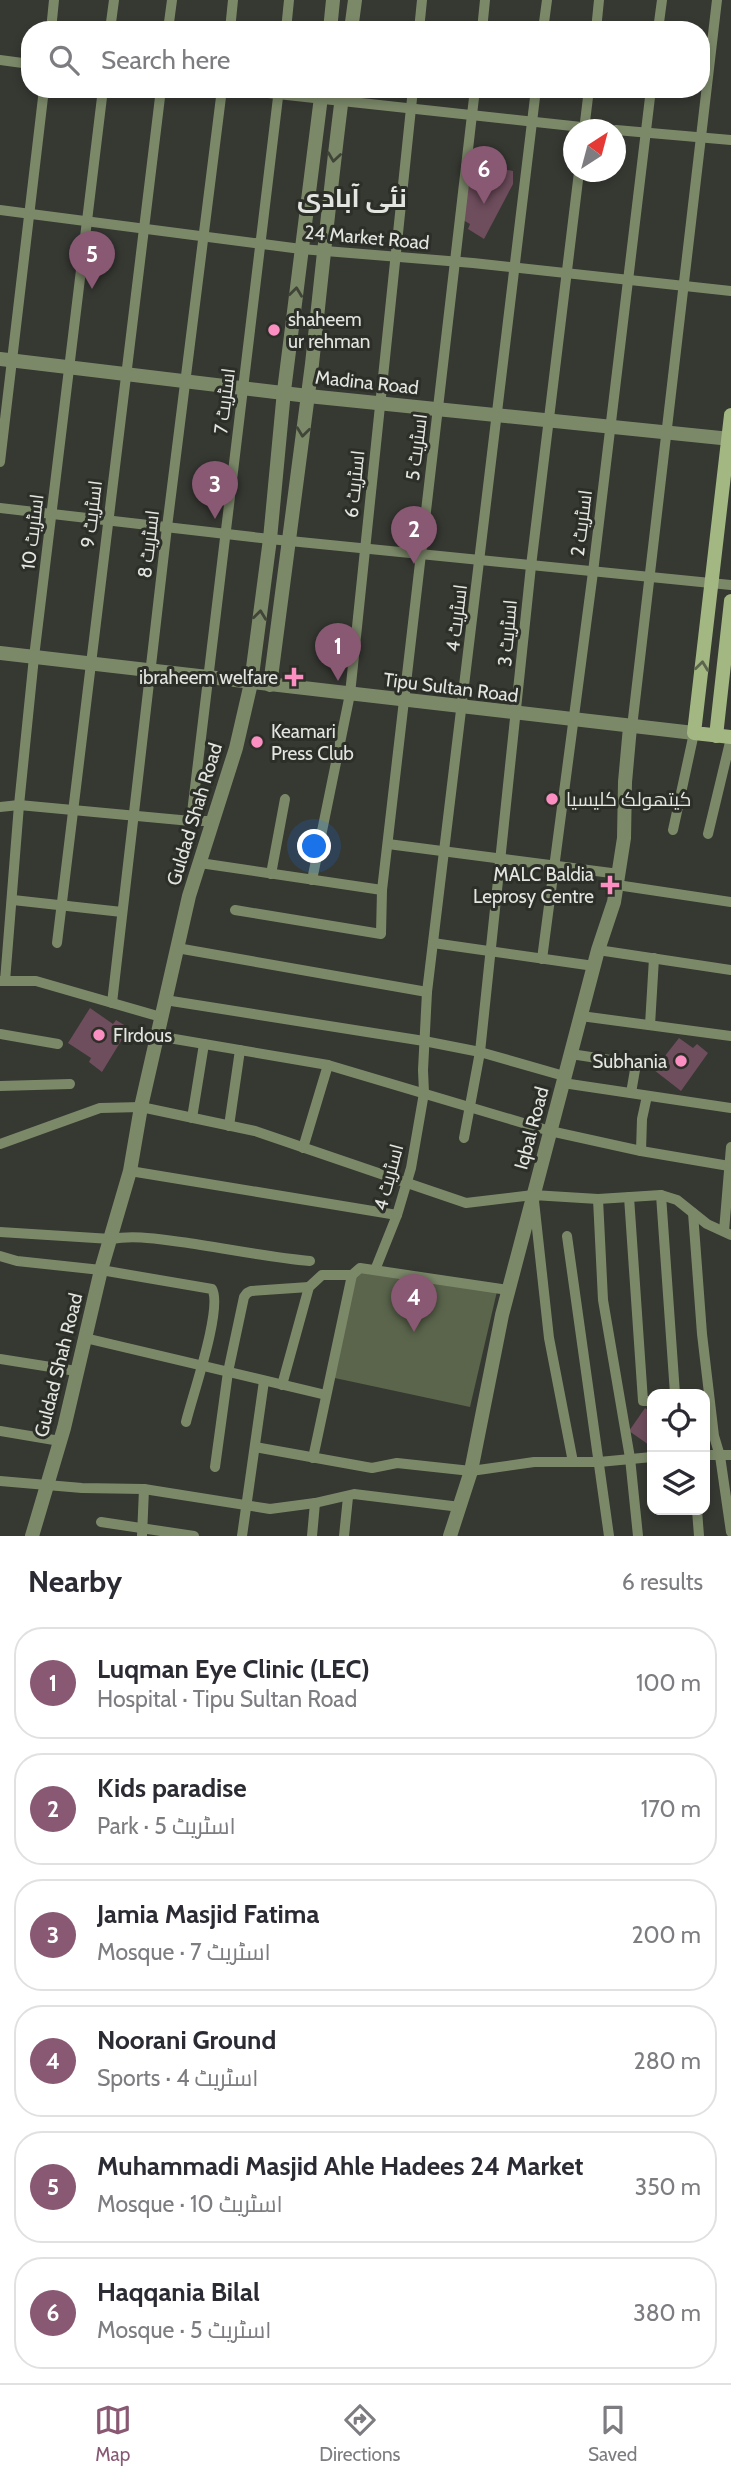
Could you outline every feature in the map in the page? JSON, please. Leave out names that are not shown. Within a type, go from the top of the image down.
[{"type":"main road","points":[[694,733],[731,415]]},
{"type":"main road","points":[[726,737],[731,601]]},
{"type":"main road","name":"Tipu Sultan Road","points":[[694,733],[726,737]]},
{"type":"street","points":[[52,21],[54,0]]},
{"type":"street","points":[[111,21],[114,0]]},
{"type":"street","points":[[169,21],[172,0]]},
{"type":"street","points":[[231,21],[233,0]]},
{"type":"street","points":[[287,21],[289,0]]},
{"type":"street","points":[[331,21],[333,0]]},
{"type":"street","points":[[352,21],[355,0]]},
{"type":"street","points":[[420,21],[422,0]]},
{"type":"street","points":[[483,21],[485,0]]},
{"type":"street","points":[[544,21],[547,0]]},
{"type":"street","points":[[597,21],[599,0]]},
{"type":"street","points":[[659,21],[662,0]]},
{"type":"street","points":[[710,60],[717,0]]},
{"type":"street","points":[[0,60],[21,63]]},
{"type":"street","points":[[0,462],[6,359],[30,214],[43,98]]},
{"type":"street","name":"اسٹریٹ 10","points":[[3,981],[13,900],[19,805],[34,657],[102,98]]},
{"type":"street","name":"اسٹریٹ 9","points":[[57,943],[160,98]]},
{"type":"street","name":"اسٹریٹ 8","points":[[112,1003],[167,527],[221,98]]},
{"type":"street","name":"اسٹریٹ 7","points":[[191,821],[277,98]]},
{"type":"street","name":"Guldad Shah Road","points":[[32,1536],[60,1441],[101,1270],[130,1171],[141,1107],[189,896],[236,748],[251,683],[321,98]]},
{"type":"street","points":[[270,685],[308,396],[342,98]]},
{"type":"street","points":[[353,98],[411,109],[563,126]]},
{"type":"street","name":"اسٹریٹ 6","points":[[312,880],[350,694],[412,98]]},
{"type":"street","name":"اسٹریٹ 5","points":[[235,910],[381,934],[382,890],[474,98]]},
{"type":"street","name":"اسٹریٹ 4","points":[[375,1270],[407,1184],[424,1093],[427,992],[535,98]]},
{"type":"street","points":[[585,119],[588,98]]},
{"type":"street","name":"اسٹریٹ 2","points":[[542,959],[593,572],[650,98]]},
{"type":"street","points":[[631,727],[706,98]]},
{"type":"street","points":[[626,131],[731,140]]},
{"type":"street","name":"اسٹریٹ 3","points":[[464,1139],[480,1052],[531,566],[578,182]]},
{"type":"street","name":"24 Market Road","points":[[0,211],[301,249],[731,291]]},
{"type":"street","name":"Madina Road","points":[[6,359],[308,396],[730,438]]},
{"type":"street","points":[[0,508],[270,539],[731,585]]},
{"type":"street","name":"Tipu Sultan Road","points":[[0,653],[694,733]]},
{"type":"street","name":"Iqbal Road","points":[[450,1536],[471,1471],[508,1290],[598,950],[614,902],[624,838],[625,782],[631,727]]},
{"type":"street","points":[[673,831],[694,733]]},
{"type":"street","points":[[708,834],[726,737]]},
{"type":"street","points":[[271,874],[285,799]]},
{"type":"street","points":[[0,807],[19,805],[213,821]]},
{"type":"street","points":[[388,844],[554,866],[731,902]]},
{"type":"street","points":[[200,863],[382,890]]},
{"type":"street","points":[[13,900],[122,912]]},
{"type":"street","points":[[433,943],[594,966]]},
{"type":"street","points":[[177,948],[427,992]]},
{"type":"street","points":[[598,950],[731,970]]},
{"type":"street","points":[[650,1026],[654,958]]},
{"type":"street","points":[[3,981],[36,981],[161,1017]]},
{"type":"street","points":[[165,1000],[424,1041],[480,1052],[564,1080],[731,1108]]},
{"type":"street","points":[[581,1016],[731,1036]]},
{"type":"street","points":[[0,1034],[58,1044]]},
{"type":"street","points":[[157,1036],[328,1065],[550,1131],[641,1151],[729,1166]]},
{"type":"street","points":[[192,1118],[204,1044]]},
{"type":"street","points":[[229,1126],[240,1050]]},
{"type":"street","points":[[571,1054],[636,1063],[631,1093]]},
{"type":"street","points":[[303,1148],[328,1065]]},
{"type":"street","points":[[0,1086],[70,1084]]},
{"type":"street","points":[[641,1151],[642,1119],[647,1096]]},
{"type":"street","points":[[0,1144],[100,1108],[141,1107],[255,1131],[466,1203],[533,1195],[598,1199],[661,1195],[677,1200],[707,1224],[728,1233],[731,1147]]},
{"type":"street","points":[[130,1171],[397,1215]]},
{"type":"street","points":[[533,1195],[549,1338],[573,1462]]},
{"type":"street","points":[[661,1195],[675,1389]]},
{"type":"street","points":[[629,1197],[643,1401],[647,1401]]},
{"type":"street","points":[[598,1199],[603,1300],[630,1458],[638,1536]]},
{"type":"street","points":[[693,1213],[702,1334],[715,1436],[725,1456],[731,1532]]},
{"type":"street","points":[[0,1232],[111,1239],[145,1237],[271,1258],[310,1261]]},
{"type":"street","points":[[567,1236],[609,1536]]},
{"type":"street","points":[[0,1256],[17,1262],[101,1270],[212,1289],[214,1298],[209,1340],[186,1422]]},
{"type":"street","points":[[313,1458],[352,1275],[360,1268],[508,1290]]},
{"type":"street","points":[[282,1385],[309,1287],[322,1275],[352,1275]]},
{"type":"street","points":[[215,1467],[228,1372],[247,1293],[309,1287]]},
{"type":"street","points":[[85,1338],[326,1395]]},
{"type":"street","points":[[0,1359],[76,1371]]},
{"type":"street","points":[[242,1536],[264,1381]]},
{"type":"street","points":[[0,1432],[60,1441]]},
{"type":"street","points":[[255,1447],[372,1468],[397,1463],[471,1471],[534,1462],[599,1462],[647,1457]]},
{"type":"street","points":[[0,1480],[82,1489],[144,1489],[270,1509],[354,1494],[460,1507]]},
{"type":"street","points":[[141,1531],[144,1489]]},
{"type":"street","points":[[344,1536],[348,1497]]},
{"type":"street","points":[[312,1536],[315,1503]]},
{"type":"street","points":[[697,1515],[699,1536]]},
{"type":"street","points":[[101,1522],[141,1531],[194,1536]]},
{"type":"green space","points":[[360,1268],[498,1287],[470,1407],[330,1377],[352,1275]]},
{"type":"building","points":[[486,166],[513,171],[513,184],[484,239],[468,229],[470,224],[463,220],[467,188]]},
{"type":"building","name":"FIrdous","points":[[90,1008],[113,1024],[116,1020],[129,1028],[102,1072],[89,1062],[91,1058],[68,1043]]},
{"type":"building","name":"Subhania","points":[[679,1038],[693,1048],[697,1044],[708,1053],[681,1091],[654,1070]]},
{"type":"building","points":[[645,1408],[647,1409],[647,1444],[629,1431]]},
{"type":"place","name":"Haqqania Bilal","points":[[484,204]]},
{"type":"place","name":"Muhammadi Masjid Ahle Hadees 24 Market","points":[[92,289]]},
{"type":"place","name":"shaheem ur rehman","points":[[274,330]]},
{"type":"place","name":"Jamia Masjid Fatima","points":[[215,519]]},
{"type":"place","name":"Kids paradise","points":[[414,564]]},
{"type":"place","name":"ibraheem welfare","points":[[294,677]]},
{"type":"place","name":"Luqman Eye Clinic (LEC)","points":[[338,681]]},
{"type":"place","name":"Keamari Press Club","points":[[257,742]]},
{"type":"place","name":"کیتھولک کلیسیا","points":[[552,799]]},
{"type":"place","name":"MALC Baldia Leprosy Centre","points":[[610,885]]},
{"type":"place","name":"FIrdous","points":[[99,1035]]},
{"type":"place","name":"Subhania","points":[[681,1061]]},
{"type":"place","name":"Noorani Ground","points":[[414,1332]]},
{"type":"district","name":"نئی آبادی","points":[[352,198]]}]
